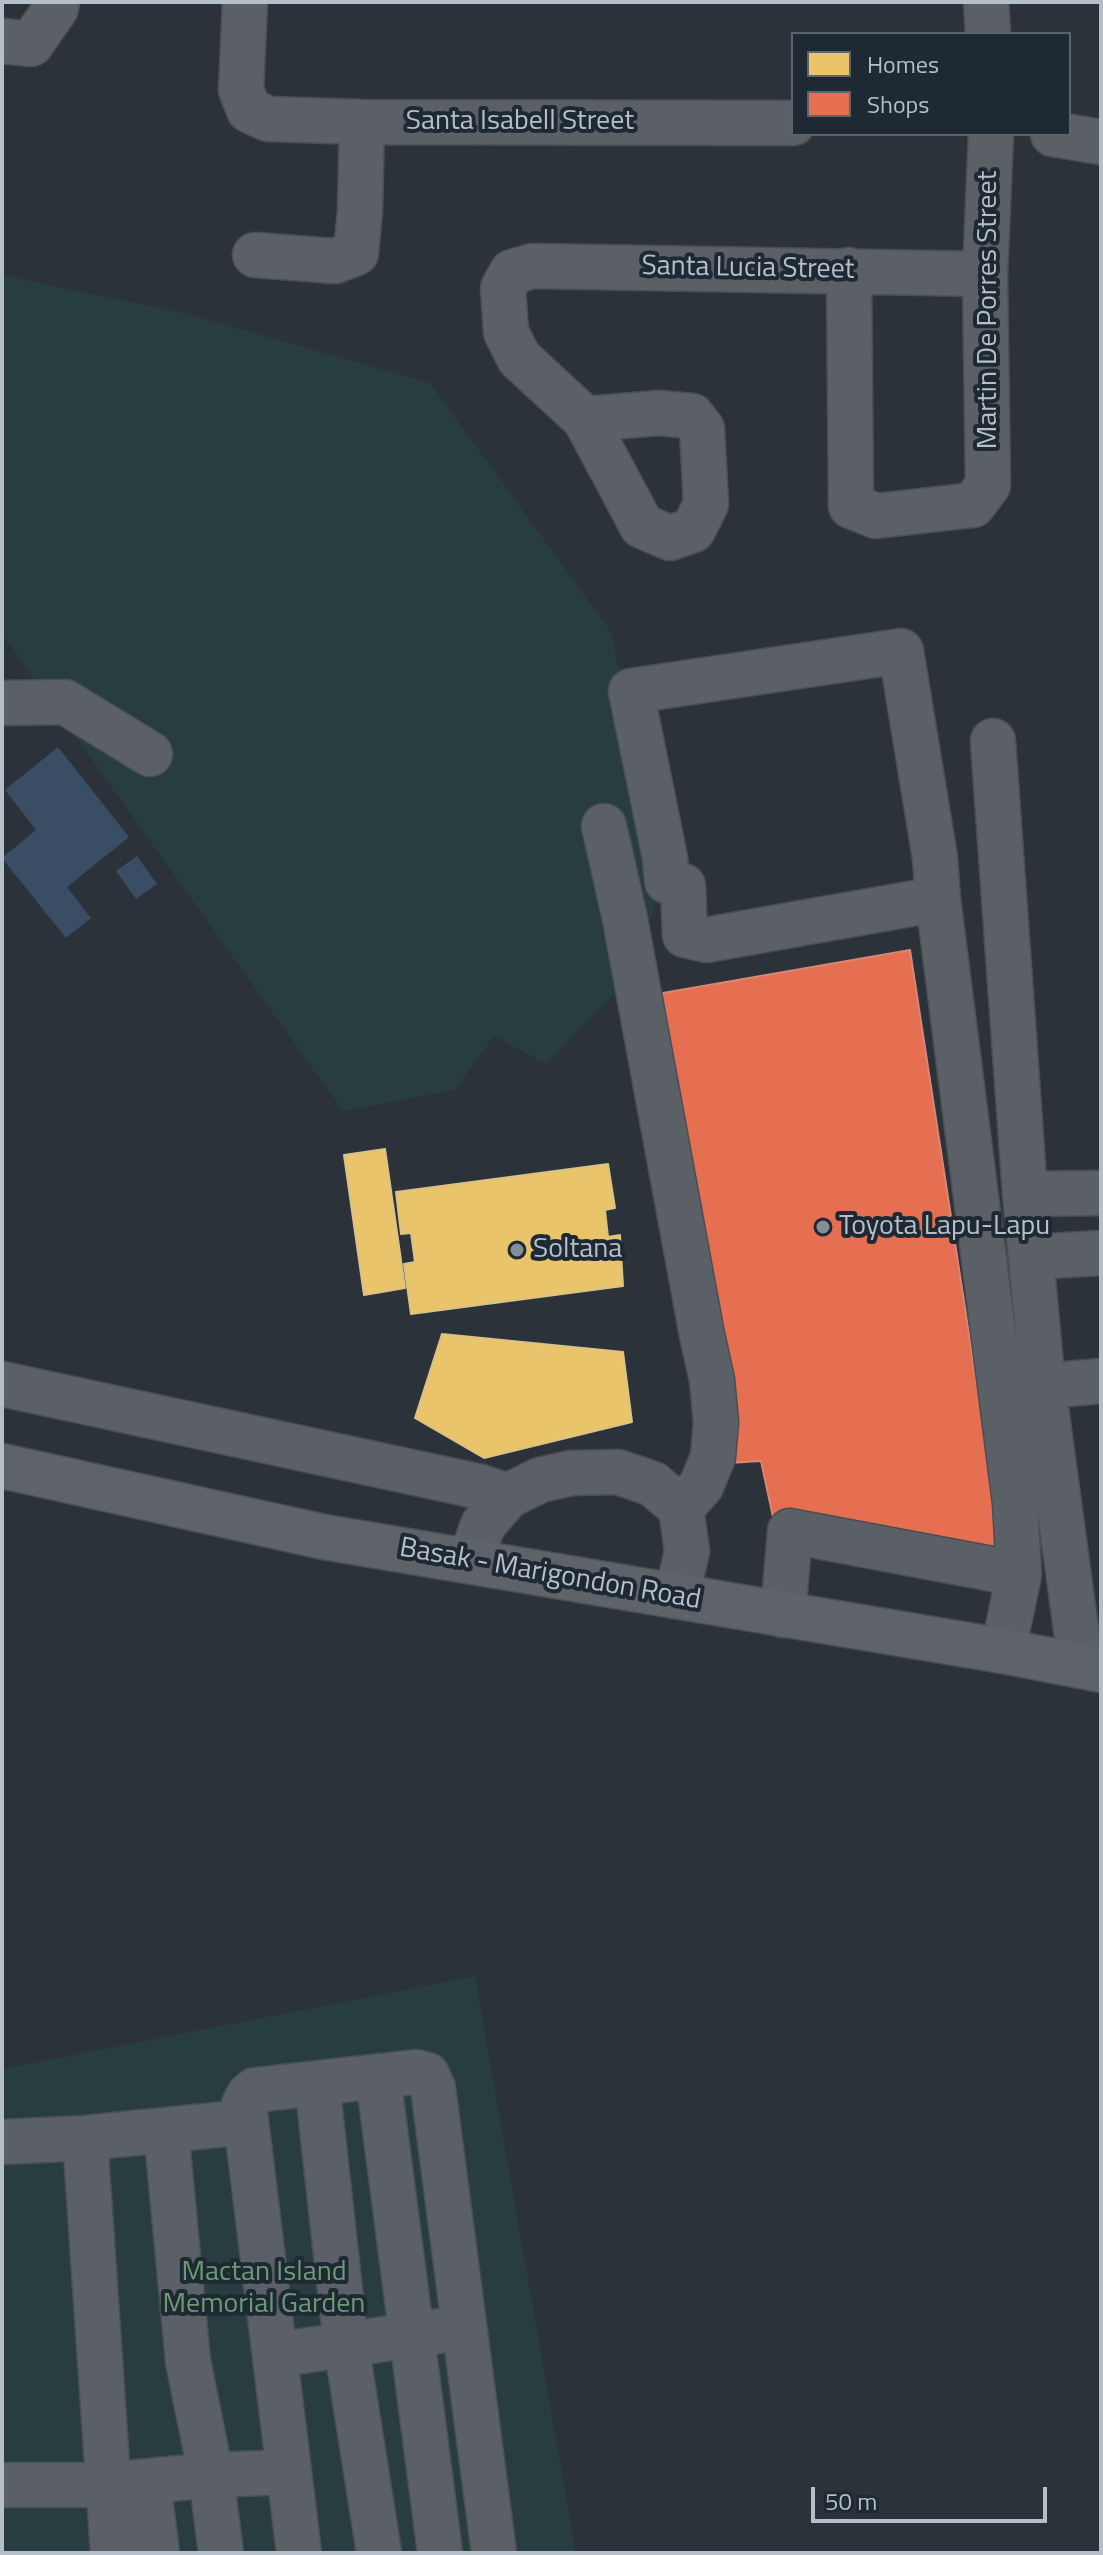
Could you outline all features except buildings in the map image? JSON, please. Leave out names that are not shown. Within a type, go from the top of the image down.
[{"type":"main road","name":"Basak - Marigondon Road","points":[[2,1466],[324,1537],[1091,1668]]},
{"type":"street","points":[[2,41],[31,44],[57,2]]},
{"type":"street","name":"Santa Isabell Street","points":[[245,2],[241,90],[249,110],[268,119],[791,123]]},
{"type":"street","points":[[986,2],[988,32]]},
{"type":"street","points":[[255,255],[335,261],[356,253],[362,122]]},
{"type":"street","name":"Martin De Porres Street","points":[[849,270],[851,506],[876,516],[973,505],[988,485],[985,274],[991,136]]},
{"type":"street","points":[[1065,136],[1101,142]]},
{"type":"street","name":"Santa Lucia Street","points":[[585,419],[519,358],[506,332],[503,288],[512,272],[533,266],[985,274]]},
{"type":"street","points":[[938,899],[706,940],[685,935],[683,886],[667,881],[631,691],[901,651],[935,858],[1015,1503],[1019,1574],[1003,1651]]},
{"type":"street","points":[[2,703],[65,702],[150,754]]},
{"type":"street","points":[[993,741],[1025,1194],[1043,1386],[1091,1668]]},
{"type":"street","points":[[604,826],[625,919],[712,1380],[716,1422],[713,1457],[701,1486],[681,1508]]},
{"type":"street","points":[[1025,1194],[1101,1193]]},
{"type":"street","points":[[1031,1257],[1101,1253]]},
{"type":"street","points":[[1043,1386],[1101,1381]]},
{"type":"street","points":[[2,1384],[481,1487],[508,1496]]},
{"type":"street","points":[[470,1561],[483,1525],[508,1496],[540,1480],[571,1473],[618,1472],[653,1484],[681,1508],[687,1551],[677,1596]]},
{"type":"street","points":[[783,1615],[790,1531],[1019,1574]]},
{"type":"street","points":[[299,2553],[244,2104],[255,2090],[416,2072],[427,2075],[433,2088],[494,2553]]},
{"type":"street","points":[[378,2076],[440,2553]]},
{"type":"street","points":[[317,2083],[346,2344],[379,2553]]},
{"type":"street","points":[[2,2142],[85,2138],[246,2122]]},
{"type":"street","points":[[166,2130],[188,2361],[211,2475],[221,2553]]},
{"type":"street","points":[[85,2138],[128,2484],[157,2553]]},
{"type":"street","points":[[275,2355],[465,2327]]},
{"type":"street","points":[[2,2485],[128,2484],[211,2475],[289,2472]]},
{"type":"street","points":[[113,2553],[128,2484]]},
{"type":"green space","points":[[2,275],[184,313],[430,383],[612,633],[659,898],[623,985],[545,1064],[494,1036],[455,1090],[343,1111],[2,634]]},
{"type":"green space","name":"Mactan Island Memorial Garden","points":[[475,1976],[576,2553],[2,2553],[2,2069]]},
{"type":"water","points":[[58,747],[129,837],[67,887],[91,918],[66,938],[2,858],[36,830],[5,790]]},
{"type":"water","points":[[137,856],[157,884],[136,899],[116,871]]},
{"type":"place","name":"Toyota Lapu-Lapu","points":[[823,1227]]},
{"type":"place","name":"Soltana","points":[[517,1250]]}]
